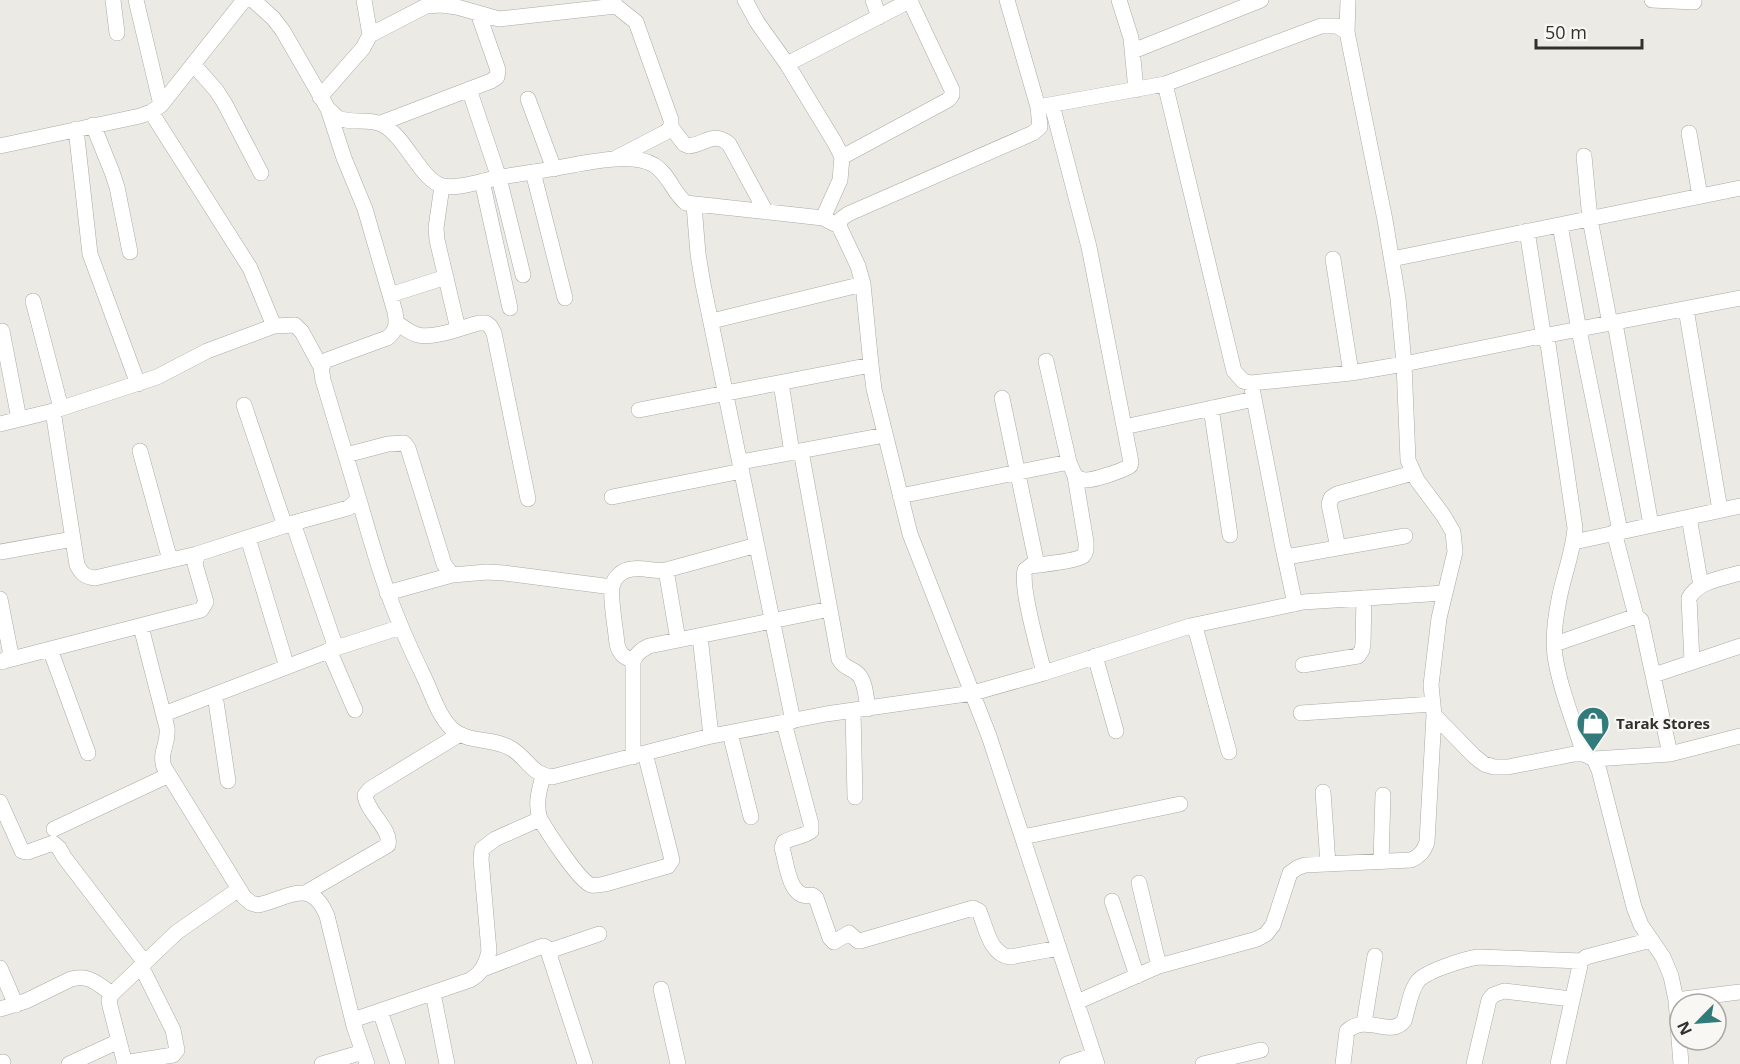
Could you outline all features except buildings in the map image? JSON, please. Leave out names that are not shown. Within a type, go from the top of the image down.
[{"type":"street","points":[[113,0],[117,33]]},
{"type":"street","points":[[136,0],[156,108],[250,268],[274,326]]},
{"type":"street","points":[[0,146],[140,116],[156,108],[244,0]]},
{"type":"street","points":[[253,0],[273,18],[283,31],[324,103],[365,209],[397,323],[394,333],[387,338],[327,360],[321,367]]},
{"type":"street","points":[[364,0],[370,35]]},
{"type":"street","points":[[744,0],[787,64],[836,143],[842,157],[840,180],[823,218]]},
{"type":"street","points":[[873,0],[879,16]]},
{"type":"street","points":[[787,64],[911,0],[952,90],[952,95],[948,100],[842,157]]},
{"type":"street","points":[[1007,0],[1045,106],[1089,247],[1131,462],[1130,466],[1124,470],[1082,480],[1072,469]]},
{"type":"street","points":[[1119,0],[1133,51],[1136,90]]},
{"type":"street","points":[[1133,51],[1261,0]]},
{"type":"street","points":[[1077,1002],[1159,966],[1257,939],[1266,934],[1273,925],[1290,873],[1297,868],[1305,865],[1411,860],[1419,856],[1427,842],[1433,710],[1431,685],[1439,618],[1455,552],[1453,532],[1413,473],[1408,460],[1404,364],[1398,298],[1347,32],[1348,0]]},
{"type":"street","points":[[1652,0],[1694,2]]},
{"type":"street","points":[[324,103],[370,35],[426,6],[449,6],[499,19],[544,7],[614,3],[636,22],[642,33],[671,120],[671,127],[684,144],[689,146],[716,138],[723,139],[729,144],[766,212]]},
{"type":"street","points":[[324,103],[338,118],[381,123],[491,81],[497,77],[498,70],[478,13]]},
{"type":"street","points":[[1045,106],[1166,84],[1321,26],[1337,26],[1347,32]]},
{"type":"street","points":[[193,64],[225,104],[261,173]]},
{"type":"street","points":[[1166,84],[1234,371],[1243,381],[1251,383],[1351,373],[1523,338],[1543,338],[1740,298]]},
{"type":"street","points":[[469,90],[498,178],[523,275]]},
{"type":"street","points":[[528,99],[554,169]]},
{"type":"street","points":[[839,226],[841,219],[848,214],[1033,133],[1040,127],[1045,106]]},
{"type":"street","points":[[381,123],[398,137],[430,179],[442,186],[459,186],[613,159],[643,160],[664,173],[678,197],[686,203],[823,218],[839,226],[858,266],[863,284],[871,365],[885,435],[916,552],[973,693],[1096,1060],[1067,1064]]},
{"type":"street","points":[[93,125],[112,172],[129,252]]},
{"type":"street","points":[[613,159],[666,132],[671,127]]},
{"type":"street","points":[[76,129],[90,254],[138,384]]},
{"type":"street","points":[[1689,133],[1700,196]]},
{"type":"street","points":[[1584,156],[1590,219],[1613,323],[1651,525]]},
{"type":"street","points":[[532,172],[565,298]]},
{"type":"street","points":[[482,181],[510,308]]},
{"type":"street","points":[[442,186],[436,228],[458,328]]},
{"type":"street","points":[[1392,259],[1740,188]]},
{"type":"street","points":[[694,205],[698,254],[772,621],[788,722],[811,824],[811,831],[803,836],[790,838],[784,842],[782,848],[794,890],[805,897],[812,895],[816,898],[830,938],[834,942],[846,934],[860,940],[973,908],[979,911],[997,952],[1003,956],[1010,957],[1059,948]]},
{"type":"street","points":[[1560,225],[1617,531],[1636,616],[1641,620],[1644,629],[1670,754]]},
{"type":"street","points":[[1527,231],[1543,338],[1548,344],[1550,354],[1574,513],[1574,542],[1558,606],[1555,654],[1560,676],[1589,756],[1602,780],[1634,907],[1641,925],[1663,957],[1674,992]]},
{"type":"street","points":[[1333,259],[1351,373]]},
{"type":"street","points":[[390,295],[446,277]]},
{"type":"street","points":[[712,321],[863,284]]},
{"type":"street","points":[[33,301],[57,410],[78,565],[81,573],[87,577],[95,578],[197,554],[348,508],[357,501],[357,493]]},
{"type":"street","points":[[1686,309],[1720,510]]},
{"type":"street","points":[[397,323],[421,336],[431,336],[486,322],[490,326],[494,333],[528,499]]},
{"type":"street","points":[[0,424],[57,410],[138,384],[157,377],[207,351],[274,326],[295,325],[302,332],[321,367],[387,593],[442,716],[453,730],[465,737],[511,748],[543,776],[552,777],[711,736],[973,693],[1044,673],[1190,626],[1295,604],[1444,593]]},
{"type":"street","points":[[2,331],[19,419]]},
{"type":"street","points":[[1044,673],[1023,575],[1030,566],[1076,559],[1084,555],[1086,550],[1072,469],[1046,361]]},
{"type":"street","points":[[639,410],[871,365]]},
{"type":"street","points":[[781,383],[839,659],[842,666],[858,674],[863,682],[855,797]]},
{"type":"street","points":[[1251,383],[1295,604]]},
{"type":"street","points":[[1002,398],[1037,565]]},
{"type":"street","points":[[1124,427],[1254,399]]},
{"type":"street","points":[[244,405],[355,710]]},
{"type":"street","points":[[1211,408],[1230,535]]},
{"type":"street","points":[[612,497],[796,452],[885,435]]},
{"type":"street","points":[[346,455],[388,444],[404,443],[408,448],[444,564],[452,575]]},
{"type":"street","points":[[140,451],[170,560]]},
{"type":"street","points":[[900,496],[1017,472],[1072,469]]},
{"type":"street","points":[[1338,548],[1329,504],[1331,498],[1337,494],[1413,473]]},
{"type":"street","points":[[1574,542],[1740,506]]},
{"type":"street","points":[[1689,517],[1701,586]]},
{"type":"street","points":[[1283,548],[1286,554],[1292,556],[1405,536]]},
{"type":"street","points":[[248,538],[287,667]]},
{"type":"street","points":[[0,552],[73,539]]},
{"type":"street","points":[[633,661],[623,657],[617,644],[612,587],[615,578],[623,571],[633,568],[666,570],[757,545]]},
{"type":"street","points":[[2,662],[201,610],[206,602],[195,564],[197,554]]},
{"type":"street","points":[[666,570],[678,640]]},
{"type":"street","points":[[387,593],[452,575],[487,572],[612,587]]},
{"type":"street","points":[[1692,662],[1689,598],[1693,591],[1701,586],[1740,573]]},
{"type":"street","points":[[1303,665],[1358,656],[1363,644],[1364,598]]},
{"type":"street","points":[[0,599],[11,656],[2,662]]},
{"type":"street","points":[[543,776],[537,802],[540,819],[588,884],[595,886],[605,884],[668,866],[672,860],[671,853],[639,755],[633,661],[636,654],[650,646],[830,609]]},
{"type":"street","points":[[1555,644],[1636,616]]},
{"type":"street","points":[[1190,626],[1197,634],[1229,752]]},
{"type":"street","points":[[141,627],[168,735],[161,753],[161,760],[244,897],[251,903],[258,904],[298,892],[307,892],[316,897],[323,906],[352,1020],[365,1058],[322,1064]]},
{"type":"street","points":[[164,714],[332,649],[401,627]]},
{"type":"street","points":[[700,636],[711,736]]},
{"type":"street","points":[[1654,675],[1740,646]]},
{"type":"street","points":[[50,649],[88,753]]},
{"type":"street","points":[[1095,656],[1116,731]]},
{"type":"street","points":[[215,695],[228,780]]},
{"type":"street","points":[[1301,713],[1433,710],[1474,756],[1484,764],[1494,767],[1508,767],[1574,754],[1589,756],[1670,754],[1740,736]]},
{"type":"street","points":[[730,733],[751,817]]},
{"type":"street","points":[[307,892],[388,845],[390,839],[387,833],[366,803],[365,795],[370,789],[460,734]]},
{"type":"street","points":[[54,829],[169,775]]},
{"type":"street","points":[[1323,792],[1328,864]]},
{"type":"street","points":[[1381,861],[1383,795]]},
{"type":"street","points":[[0,802],[22,850],[28,852],[52,843],[59,848],[143,964],[173,1030],[177,1050],[173,1054],[124,1064],[110,1006],[109,1000],[112,994],[143,964],[182,928],[239,889]]},
{"type":"street","points":[[1023,837],[1180,804]]},
{"type":"street","points":[[352,1020],[479,975],[487,963],[489,951],[482,849],[495,839],[540,819]]},
{"type":"street","points":[[1139,883],[1159,966]]},
{"type":"street","points":[[1112,901],[1137,976]]},
{"type":"street","points":[[549,951],[599,934]]},
{"type":"street","points":[[1558,1064],[1581,961],[1586,957],[1651,940]]},
{"type":"street","points":[[483,969],[543,946],[549,951],[585,1064]]},
{"type":"street","points":[[1364,1023],[1375,956]]},
{"type":"street","points":[[1342,1064],[1347,1031],[1353,1026],[1364,1023],[1395,1028],[1401,1025],[1418,980],[1426,975],[1469,958],[1478,957],[1581,961]]},
{"type":"street","points":[[0,968],[16,1005]]},
{"type":"street","points":[[0,1009],[16,1005],[79,977],[86,977],[112,994]]},
{"type":"street","points":[[661,989],[678,1064]]},
{"type":"street","points":[[1474,1064],[1489,1000],[1493,995],[1504,991],[1571,999]]},
{"type":"street","points":[[433,993],[447,1064]]},
{"type":"street","points":[[380,1011],[398,1064]]},
{"type":"street","points":[[69,1064],[119,1041]]},
{"type":"street","points":[[1203,1064],[1260,1050]]},
{"type":"place","name":"Tarak Stores","points":[[1593,752]]}]
